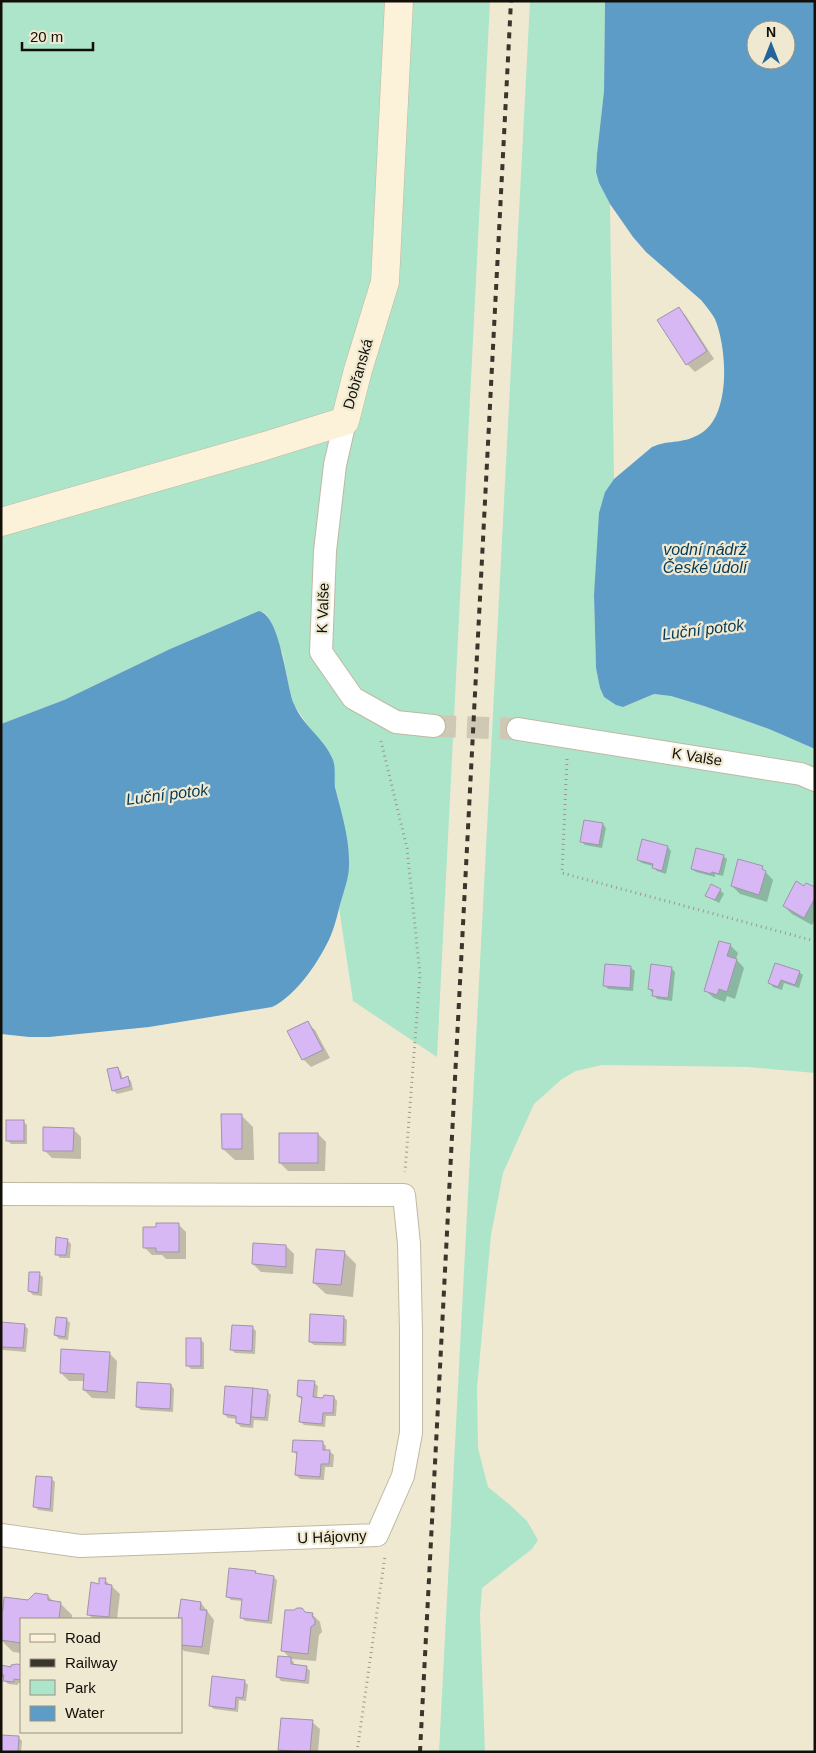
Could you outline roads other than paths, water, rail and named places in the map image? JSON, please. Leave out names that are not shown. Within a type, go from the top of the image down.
[{"type":"street","name":"Dobřanská","points":[[1,522],[265,446],[344,421],[385,282],[399,1]]},
{"type":"street","name":"K Valše","points":[[344,421],[335,465],[325,551],[321,652],[352,698],[396,722],[434,726]]},
{"type":"street","name":"K Valše","points":[[518,729],[801,774],[815,780]]},
{"type":"street","name":"U Hájovny","points":[[1,1194],[404,1195],[409,1244],[411,1312],[411,1432],[403,1476],[377,1535],[80,1546],[1,1535]]},
{"type":"water","name":"vodní nádrž České údolí","points":[[605,1],[815,1],[815,749],[769,729],[671,696],[654,694],[623,707],[604,697],[600,688],[596,668],[594,595],[599,513],[605,492],[614,479],[652,447],[690,439],[703,432],[712,423],[722,395],[724,362],[719,331],[713,316],[701,300],[646,252],[610,204],[599,183],[596,172],[604,91]]},
{"type":"water","name":"Luční potok","points":[[259,611],[273,625],[278,638],[294,704],[302,719],[325,745],[334,763],[335,787],[348,845],[349,869],[334,926],[321,955],[299,986],[281,1002],[272,1007],[149,1027],[49,1037],[1,1034],[1,724],[64,700],[170,649]]},
{"type":"tunnel","points":[[434,726],[518,729]]},
{"type":"railway","points":[[420,1752],[511,1]]}]
